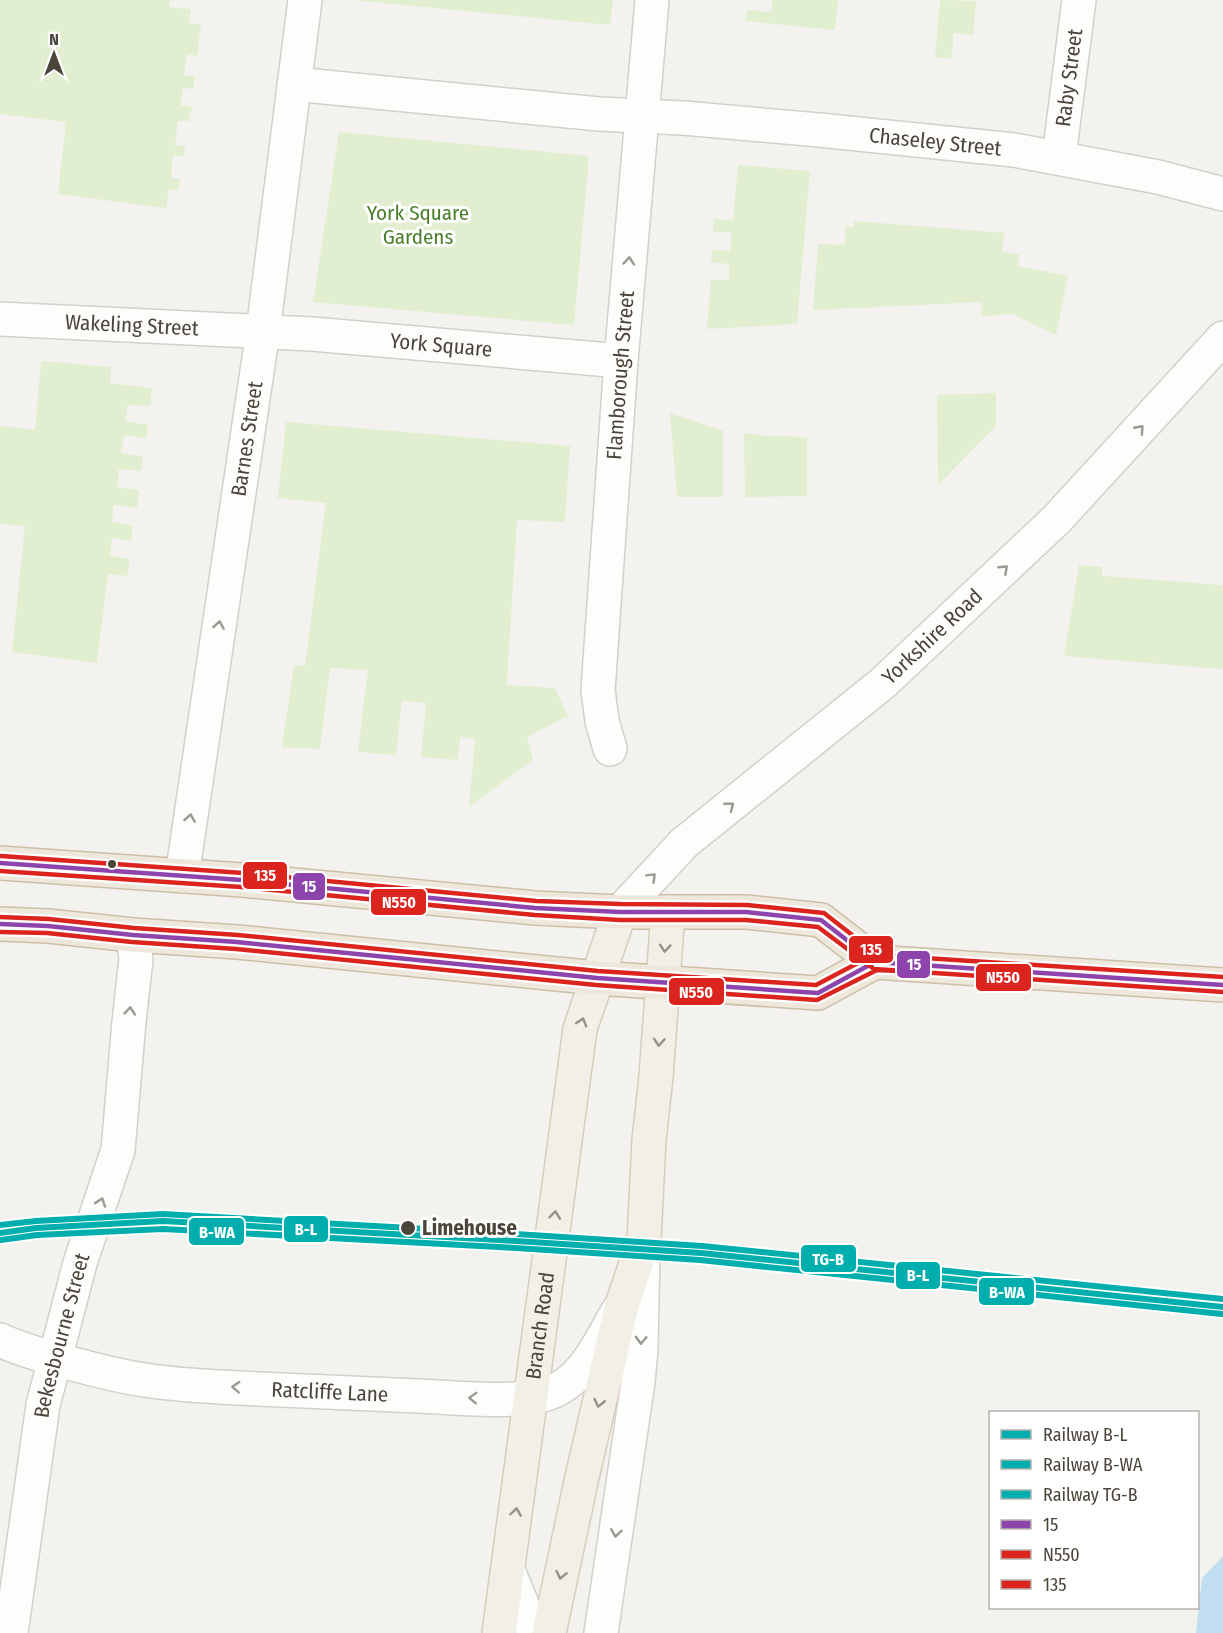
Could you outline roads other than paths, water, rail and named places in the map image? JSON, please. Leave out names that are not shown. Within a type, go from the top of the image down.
[{"type":"highway","points":[[0,863],[182,876],[535,908],[620,912],[746,912],[821,920],[875,962]]},
{"type":"highway","points":[[0,924],[237,942],[663,984],[818,993],[875,962],[1223,985]]},
{"type":"main road","name":"Branch Road","points":[[499,1633],[580,1029],[620,912]]},
{"type":"main road","points":[[549,1633],[622,1305],[644,1240],[649,1140],[668,912]]},
{"type":"street","name":"Barnes Street","points":[[182,876],[263,331],[305,0]]},
{"type":"street","name":"Flamborough Street","points":[[610,750],[602,720],[598,690],[621,361],[652,0]]},
{"type":"street","name":"Raby Street","points":[[1059,158],[1079,0]]},
{"type":"street","points":[[294,84],[642,116]]},
{"type":"street","name":"Chaseley Street","points":[[642,116],[683,117],[1004,149],[1158,177],[1223,194]]},
{"type":"street","name":"Wakeling Street","points":[[0,319],[263,331]]},
{"type":"street","name":"York Square","points":[[263,331],[621,361]]},
{"type":"street","name":"Yorkshire Road","points":[[620,912],[684,843],[882,683],[1058,519],[1223,338]]},
{"type":"street","name":"Bekesbourne Street","points":[[11,1633],[43,1405],[80,1263],[118,1150],[136,959],[133,935]]},
{"type":"street","points":[[601,1633],[640,1360],[644,1240]]},
{"type":"street","name":"Ratcliffe Lane","points":[[0,1340],[54,1359],[143,1380],[185,1385],[356,1394],[531,1398],[550,1393],[570,1382],[585,1367],[622,1305]]},
{"type":"street","points":[[508,1570],[534,1633]]},
{"type":"water","points":[[1223,1556],[1223,1633],[1196,1633],[1202,1578]]},
{"type":"rail line","name":"TG-B","points":[[0,1225],[163,1214],[499,1233],[702,1246],[1223,1299]]},
{"type":"rail line","name":"B-L","points":[[0,1233],[36,1228],[163,1221],[499,1240],[701,1253],[1223,1307]]},
{"type":"rail line","name":"B-WA","points":[[1,1240],[37,1235],[163,1229],[499,1247],[700,1260],[1222,1314]]},
{"type":"place","name":"Limehouse","points":[[408,1228]]},
{"type":"park label","name":"York Square Gardens","points":[[418,225]]}]
